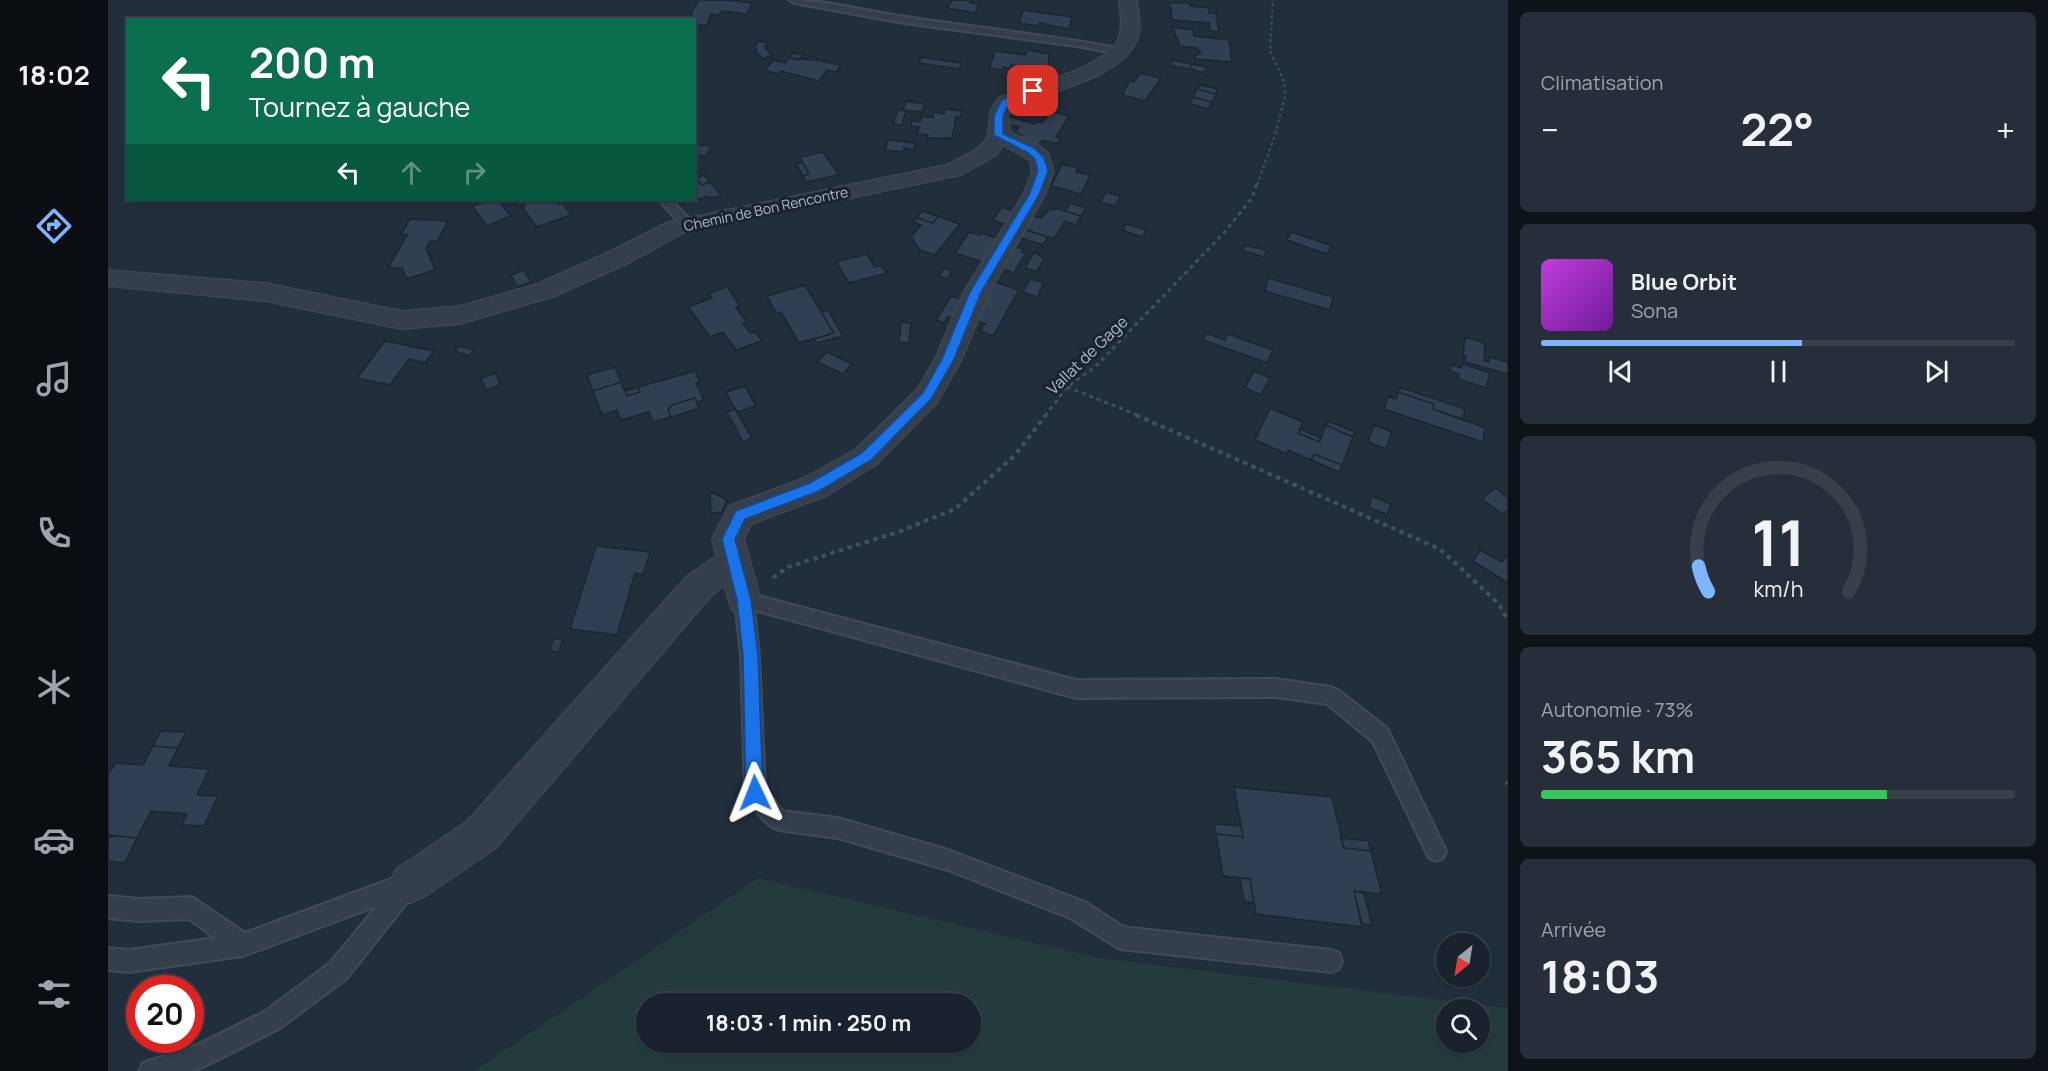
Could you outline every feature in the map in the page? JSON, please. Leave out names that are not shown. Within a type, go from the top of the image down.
[{"type":"street","points":[[744,600],[728,539],[740,515],[815,487],[866,456],[927,396],[948,359],[976,292],[1034,195],[1043,171],[1040,158],[1030,150],[999,135],[998,116],[1005,102],[1068,81],[1110,59],[1127,41],[1131,26],[1128,0]]},
{"type":"street","name":"Chemin de Bon Rencontre","points":[[108,278],[265,292],[402,320],[460,315],[546,290],[622,256],[676,227],[953,170],[989,150],[999,135]]},
{"type":"street","points":[[410,883],[482,835],[699,586],[734,561]]},
{"type":"lane","points":[[794,0],[904,20],[1077,43],[1119,51]]},
{"type":"lane","points":[[666,201],[687,225]]},
{"type":"lane","points":[[1331,961],[1120,938],[1077,910],[948,860],[838,828],[778,820],[755,793],[750,655],[744,600],[1076,690],[1276,688],[1331,696],[1380,735],[1436,851]]},
{"type":"lane","points":[[108,959],[129,961],[243,945],[410,883]]},
{"type":"lane","points":[[151,1071],[201,1056],[272,1020],[338,971],[410,883]]},
{"type":"lane","points":[[108,907],[139,910],[192,908],[243,945]]},
{"type":"path","name":"Vallat de Gage","points":[[744,600],[788,567],[901,531],[955,509],[1015,454],[1067,387],[1103,359],[1223,234],[1252,198],[1275,135],[1285,96],[1284,82],[1270,51],[1273,0]]},
{"type":"path","points":[[1067,387],[1164,426],[1440,549],[1498,603],[1508,620]]},
{"type":"green space","points":[[758,878],[1099,958],[1436,999],[1436,1053],[1490,1053],[1490,1006],[1508,1008],[1508,1071],[474,1071]]},
{"type":"building","points":[[699,0],[752,3],[747,14],[722,11],[719,15],[711,14],[707,25],[696,25],[696,18],[692,18],[691,13]]},
{"type":"building","points":[[952,0],[971,0],[970,3],[979,4],[975,13],[947,8]]},
{"type":"building","points":[[1170,3],[1190,3],[1190,6],[1209,8],[1209,13],[1216,13],[1219,32],[1210,31],[1209,23],[1172,20]]},
{"type":"building","points":[[1023,10],[1072,17],[1069,29],[1039,23],[1038,26],[1019,23]]},
{"type":"building","points":[[1172,27],[1193,30],[1194,36],[1229,40],[1232,62],[1195,59],[1195,55],[1201,54],[1197,48],[1180,46]]},
{"type":"building","points":[[759,41],[768,43],[765,47],[772,55],[763,59],[758,54],[755,46]]},
{"type":"building","points":[[1027,50],[1049,54],[1048,70],[1044,69],[1044,73],[1036,72],[1036,68],[1011,65],[1010,68],[1003,67],[1003,70],[989,68],[995,51],[1026,55]]},
{"type":"building","points":[[793,53],[817,58],[816,60],[789,58]]},
{"type":"building","points":[[801,57],[841,65],[836,72],[827,70],[819,81],[781,71],[779,74],[765,71],[773,60],[785,63],[789,58],[799,60]]},
{"type":"building","points":[[921,57],[961,63],[959,69],[919,63]]},
{"type":"building","points":[[1172,60],[1191,64],[1190,69],[1171,66]]},
{"type":"building","points":[[1191,64],[1207,67],[1204,73],[1190,69]]},
{"type":"building","points":[[1140,73],[1161,78],[1145,101],[1122,95],[1130,81],[1134,82]]},
{"type":"building","points":[[1200,85],[1218,89],[1216,94],[1197,89]]},
{"type":"building","points":[[1197,89],[1216,94],[1212,102],[1193,97]]},
{"type":"building","points":[[1193,97],[1212,102],[1209,109],[1190,104]]},
{"type":"building","points":[[906,101],[925,104],[922,112],[903,110]]},
{"type":"building","points":[[945,109],[962,111],[960,118],[956,117],[952,138],[927,138],[928,135],[917,134],[919,127],[911,126],[912,121],[920,122],[922,116],[933,118],[934,112],[944,114]]},
{"type":"building","points":[[898,110],[906,111],[902,125],[893,124]]},
{"type":"building","points":[[1050,111],[1069,116],[1056,137],[1061,138],[1057,144],[1042,140],[1039,145],[1024,141],[1020,139],[1022,135],[1015,133],[1019,127],[1012,125],[1011,129],[1007,128],[1006,116],[1035,124],[1037,121],[1042,123]]},
{"type":"building","points":[[888,140],[915,143],[914,150],[904,148],[903,152],[885,150]]},
{"type":"building","points":[[696,145],[711,146],[706,156],[696,155]]},
{"type":"building","points":[[823,152],[839,175],[806,182],[803,176],[809,174],[800,157]]},
{"type":"building","points":[[802,162],[809,174],[803,176],[796,164]]},
{"type":"building","points":[[1062,164],[1078,168],[1076,172],[1090,175],[1081,194],[1051,186]]},
{"type":"building","points":[[704,175],[710,182],[702,185],[696,178]]},
{"type":"building","points":[[696,180],[702,185],[710,182],[721,195],[710,198],[708,196],[696,200]]},
{"type":"building","points":[[1106,192],[1120,196],[1115,206],[1100,202]]},
{"type":"building","points":[[487,201],[499,201],[511,216],[487,226],[472,206]]},
{"type":"building","points":[[515,201],[557,201],[559,204],[563,203],[571,215],[537,227],[522,207],[525,206],[524,204],[518,206]]},
{"type":"building","points":[[1070,203],[1086,208],[1081,216],[1065,211]]},
{"type":"building","points":[[1002,207],[1016,212],[1006,225],[992,220]]},
{"type":"building","points":[[1056,208],[1081,216],[1076,225],[1065,221],[1054,239],[1024,229],[1033,216],[1041,218],[1050,209],[1055,210]]},
{"type":"building","points":[[922,211],[938,216],[933,223],[917,218]]},
{"type":"building","points":[[938,216],[960,224],[935,255],[920,250],[911,237],[921,225],[913,222],[917,218],[933,223]]},
{"type":"building","points":[[410,219],[448,221],[437,241],[430,241],[426,248],[435,270],[407,279],[402,268],[388,268],[407,235],[401,235]]},
{"type":"building","points":[[1126,224],[1146,230],[1142,237],[1123,231]]},
{"type":"building","points":[[1024,229],[1048,237],[1043,245],[1017,237]]},
{"type":"building","points":[[969,232],[980,235],[981,233],[1002,240],[983,262],[955,253]]},
{"type":"building","points":[[1291,232],[1332,246],[1327,254],[1287,240]]},
{"type":"building","points":[[1245,245],[1266,250],[1264,257],[1243,251]]},
{"type":"building","points":[[1015,247],[1024,249],[1022,252],[1026,253],[1014,273],[1000,268]]},
{"type":"building","points":[[1034,252],[1044,258],[1037,272],[1025,268]]},
{"type":"building","points":[[867,254],[875,267],[881,266],[887,273],[849,283],[836,262]]},
{"type":"building","points":[[944,268],[952,271],[947,279],[939,276]]},
{"type":"building","points":[[524,270],[531,282],[517,287],[511,275]]},
{"type":"building","points":[[1268,278],[1333,297],[1330,310],[1265,291]]},
{"type":"building","points":[[1030,279],[1044,283],[1037,297],[1023,292]]},
{"type":"building","points":[[992,281],[1019,290],[993,336],[980,331],[985,324],[970,318]]},
{"type":"building","points":[[805,285],[834,333],[799,343],[781,312],[776,313],[767,296]]},
{"type":"building","points":[[727,286],[740,306],[736,308],[747,322],[743,324],[750,333],[755,332],[762,341],[736,350],[723,332],[710,337],[688,307],[712,298],[708,294]]},
{"type":"building","points":[[951,296],[963,300],[952,318],[947,317],[944,323],[936,320]]},
{"type":"building","points":[[828,310],[843,336],[817,343],[814,339],[834,333],[821,312]]},
{"type":"building","points":[[901,322],[911,323],[909,343],[899,342]]},
{"type":"building","points":[[1206,333],[1225,340],[1228,334],[1273,350],[1267,363],[1203,340]]},
{"type":"building","points":[[1465,337],[1485,343],[1484,361],[1489,362],[1489,357],[1508,362],[1508,374],[1465,362],[1466,356],[1463,355]]},
{"type":"building","points":[[385,341],[434,351],[425,363],[409,359],[390,385],[357,378]]},
{"type":"building","points":[[459,346],[474,350],[469,356],[455,351]]},
{"type":"building","points":[[827,352],[852,364],[843,374],[817,362]]},
{"type":"building","points":[[1451,364],[1461,368],[1462,364],[1490,373],[1486,388],[1458,379],[1459,374],[1450,371]]},
{"type":"building","points":[[615,367],[621,382],[593,391],[587,375]]},
{"type":"building","points":[[695,371],[700,381],[696,383],[704,400],[697,402],[695,398],[672,405],[668,410],[671,417],[653,422],[649,412],[621,420],[617,410],[602,415],[593,391],[621,382],[627,396],[640,392],[638,387]]},
{"type":"building","points":[[1254,371],[1270,378],[1261,395],[1245,388]]},
{"type":"building","points":[[496,373],[500,385],[486,390],[481,378]]},
{"type":"building","points":[[745,386],[756,406],[737,412],[726,392]]},
{"type":"building","points":[[638,387],[640,392],[627,396],[625,391]]},
{"type":"building","points":[[1399,387],[1465,409],[1463,419],[1433,409],[1434,404],[1398,392]]},
{"type":"building","points":[[1398,392],[1434,404],[1433,409],[1485,428],[1483,442],[1384,409],[1388,396],[1396,399]]},
{"type":"building","points":[[695,398],[699,408],[671,417],[668,410],[672,405]]},
{"type":"building","points":[[1270,408],[1303,422],[1298,433],[1319,442],[1326,425],[1353,437],[1342,465],[1314,454],[1311,460],[1288,450],[1287,454],[1255,440]]},
{"type":"building","points":[[735,409],[752,438],[743,442],[727,412]]},
{"type":"building","points":[[1328,421],[1355,432],[1353,437],[1326,425]]},
{"type":"building","points":[[1374,425],[1392,432],[1386,449],[1368,442]]},
{"type":"building","points":[[1300,429],[1321,438],[1319,442],[1298,433]]},
{"type":"building","points":[[1314,454],[1342,465],[1339,472],[1311,460]]},
{"type":"building","points":[[1495,488],[1508,498],[1508,510],[1502,514],[1482,499]]},
{"type":"building","points":[[710,491],[727,500],[722,512],[711,513]]},
{"type":"building","points":[[1372,496],[1391,504],[1387,515],[1369,507]]},
{"type":"building","points":[[596,546],[650,552],[643,575],[635,573],[617,635],[570,629]]},
{"type":"building","points":[[1480,550],[1502,562],[1508,553],[1508,583],[1473,561]]},
{"type":"building","points":[[553,639],[563,639],[559,652],[550,651]]},
{"type":"building","points":[[161,731],[186,732],[178,748],[153,746]]},
{"type":"building","points":[[153,746],[178,748],[169,766],[209,769],[197,795],[218,796],[204,826],[182,825],[187,814],[151,811],[137,838],[108,835],[108,775],[115,763],[143,765]]},
{"type":"building","points":[[1234,787],[1332,797],[1344,848],[1371,851],[1382,894],[1354,891],[1362,927],[1256,914],[1250,879],[1223,876],[1216,834],[1243,837]]},
{"type":"building","points":[[1214,824],[1241,826],[1243,837],[1216,834]]},
{"type":"building","points":[[111,835],[137,838],[125,863],[108,861],[108,841]]},
{"type":"building","points":[[1341,838],[1368,841],[1371,851],[1344,848]]},
{"type":"building","points":[[1240,878],[1250,879],[1254,903],[1244,901]]},
{"type":"building","points":[[1354,891],[1364,893],[1372,925],[1362,924]]},
{"type":"route","points":[[755,793],[750,655],[744,600],[728,539],[740,515],[815,487],[866,456],[927,396],[948,359],[976,292],[1034,195],[1043,171],[1040,158],[1030,150],[999,135],[998,116],[1005,102],[1033,91]]}]
